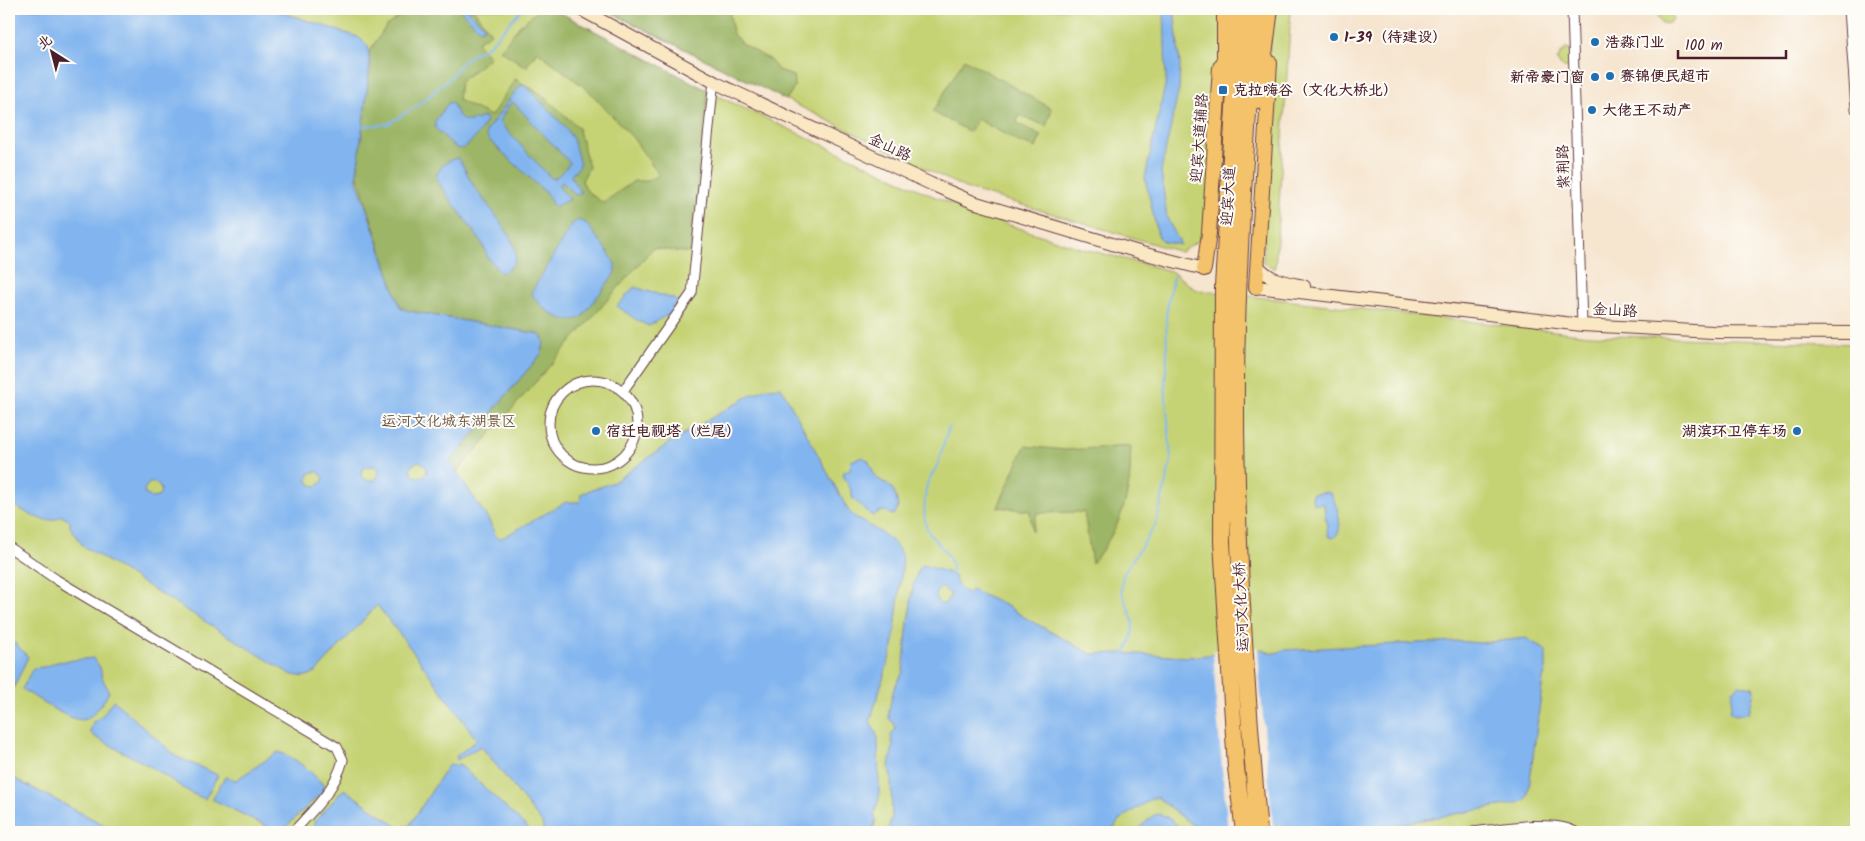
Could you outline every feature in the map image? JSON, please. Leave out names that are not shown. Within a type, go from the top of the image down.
[{"type":"highway","points":[[1222,333],[1219,314],[1218,280],[1225,137],[1224,9]]},
{"type":"highway","name":"迎宾大道","points":[[1229,383],[1237,324],[1242,194],[1244,60],[1240,9]]},
{"type":"highway","name":"迎宾大道","points":[[1229,383],[1222,333],[1223,286],[1244,60],[1255,9]]},
{"type":"highway","points":[[1237,324],[1254,134],[1271,9]]},
{"type":"highway","name":"运河文化大桥","points":[[1229,383],[1222,542],[1236,768],[1244,832]]},
{"type":"highway","name":"运河文化大桥","points":[[1229,383],[1243,640],[1259,832]]},
{"type":"main road","name":"迎宾大道辅路","points":[[1204,269],[1209,233],[1224,9]]},
{"type":"main road","points":[[1256,287],[1271,9]]},
{"type":"street","name":"金山路","points":[[580,9],[716,83],[974,202],[1142,254],[1204,269]]},
{"type":"street","name":"紫荆路","points":[[1572,9],[1582,325]]},
{"type":"street","points":[[1849,9],[1856,109]]},
{"type":"street","points":[[623,391],[692,293],[713,89],[716,83]]},
{"type":"street","name":"金山路","points":[[1257,265],[1264,274],[1273,278],[1373,300]]},
{"type":"street","name":"金山路","points":[[1256,287],[1582,325],[1713,332],[1856,332]]},
{"type":"street","points":[[584,380],[612,383],[623,391],[632,402],[637,421],[634,441],[626,452],[616,461],[604,466],[590,468],[577,465],[565,458],[556,448],[550,435],[549,420],[552,407],[559,394],[570,385],[584,380]]},
{"type":"street","points":[[9,547],[57,580],[337,747],[343,760],[339,775],[331,790],[293,832]]},
{"type":"street","points":[[1473,832],[1526,826],[1568,828],[1575,832]]},
{"type":"green space","name":"运河文化城东湖景区","points":[[9,9],[553,9],[722,98],[933,196],[982,216],[1077,247],[1171,271],[1196,290],[1589,335],[1856,344],[1856,832],[118,832],[9,776]]},
{"type":"green space","points":[[410,9],[473,9],[491,33],[477,42],[490,57],[460,82],[458,100],[491,116],[515,79],[541,94],[578,127],[589,167],[582,181],[588,192],[603,203],[634,181],[647,181],[659,175],[633,138],[588,90],[537,51],[526,67],[500,50],[520,25],[540,9],[553,9],[708,91],[690,253],[653,248],[456,473],[450,464],[451,460],[541,354],[543,348],[539,334],[404,310],[397,301],[357,173],[370,66],[369,52],[386,26]]},
{"type":"green space","points":[[603,9],[1227,9],[1211,232],[1181,252],[965,188]]},
{"type":"green space","points":[[605,9],[729,9],[733,34],[741,43],[770,60],[778,70],[793,76],[795,86],[786,100]]},
{"type":"green space","points":[[1271,9],[1291,9],[1275,269],[1263,262]]},
{"type":"green space","points":[[1670,9],[1673,19],[1669,23],[1662,24],[1656,14]]},
{"type":"green space","points":[[1566,49],[1571,50],[1571,69],[1561,66],[1557,60]]},
{"type":"green space","points":[[964,59],[1052,109],[1046,126],[1019,115],[1017,123],[1041,136],[1036,148],[1019,142],[977,119],[970,132],[933,112]]},
{"type":"green space","points":[[1025,446],[1065,450],[1131,446],[1129,484],[1123,509],[1110,538],[1092,563],[1084,512],[1037,513],[1032,532],[1030,511],[998,507]]},
{"type":"water","points":[[9,9],[260,9],[266,13],[275,10],[358,37],[368,46],[370,66],[357,180],[400,307],[409,311],[539,334],[544,341],[541,354],[450,462],[488,519],[497,538],[502,538],[566,502],[580,502],[581,494],[614,482],[672,441],[749,396],[767,388],[781,387],[848,510],[855,517],[886,536],[899,550],[903,559],[893,647],[870,721],[878,738],[879,786],[879,799],[874,814],[876,820],[872,832],[544,832],[542,823],[481,746],[457,760],[456,756],[477,740],[377,605],[316,672],[306,676],[290,674],[83,546],[70,527],[70,521],[61,516],[48,520],[34,517],[9,503]],"holes":[[[419,461],[425,465],[427,472],[425,475],[414,476],[410,470],[413,464]],[[369,466],[377,468],[379,473],[376,479],[369,481],[364,479],[361,475],[364,468]],[[319,472],[324,478],[323,481],[317,486],[311,485],[307,479],[310,473]],[[154,482],[160,487],[161,491],[158,497],[152,498],[145,494],[144,490],[149,483]]]},
{"type":"water","points":[[459,9],[467,9],[485,27],[480,30]]},
{"type":"water","points":[[1164,9],[1174,9],[1180,65],[1179,89],[1161,171],[1167,218],[1181,245],[1164,242],[1158,236],[1145,178],[1166,81]]},
{"type":"water","points":[[522,85],[527,87],[565,127],[573,139],[580,165],[571,176],[581,193],[576,195],[562,182],[558,186],[570,199],[554,207],[546,193],[486,135],[487,130]],"holes":[[[513,102],[570,163],[558,176],[552,179],[499,122],[509,105]]]},
{"type":"water","points":[[449,102],[453,104],[458,114],[464,120],[472,121],[483,117],[486,119],[480,132],[462,149],[456,148],[435,128],[435,121]]},
{"type":"water","points":[[458,158],[473,185],[506,229],[515,248],[516,257],[514,263],[501,273],[488,258],[482,243],[440,185],[436,176],[445,164]]},
{"type":"water","points":[[578,220],[586,223],[610,255],[615,264],[615,273],[582,317],[568,320],[560,318],[547,310],[531,293],[572,224]]},
{"type":"water","points":[[634,287],[674,299],[678,302],[672,307],[675,312],[670,317],[667,315],[649,326],[638,321],[617,306]]},
{"type":"water","points":[[862,457],[868,460],[876,478],[892,488],[898,507],[894,515],[881,511],[872,516],[853,499],[851,490],[843,475],[844,472],[850,469],[851,461]]},
{"type":"water","points":[[1328,492],[1331,494],[1338,511],[1340,524],[1337,535],[1333,538],[1328,536],[1324,504],[1313,504],[1312,494]]},
{"type":"water","points":[[922,565],[947,572],[955,577],[959,587],[965,592],[968,593],[972,590],[1007,606],[1091,654],[1121,653],[1189,657],[1263,649],[1273,653],[1283,650],[1456,641],[1480,643],[1526,638],[1546,652],[1546,670],[1543,679],[1528,795],[1525,800],[1518,803],[1353,832],[1285,832],[1282,825],[1277,824],[1246,832],[1201,832],[1157,797],[1119,820],[1112,832],[887,832],[892,817],[889,766],[893,746],[891,735],[896,728],[889,719],[889,709],[894,688],[903,672],[911,599],[919,568]],"holes":[[[939,588],[943,588],[951,594],[945,604],[940,604],[937,600],[937,594]]]},
{"type":"water","points":[[9,640],[17,645],[28,657],[14,687],[9,684]]},
{"type":"water","points":[[93,658],[100,667],[102,677],[109,692],[96,711],[86,719],[80,720],[63,714],[22,689],[33,668],[44,667],[57,662]]},
{"type":"water","points":[[1739,685],[1753,687],[1754,692],[1749,713],[1735,715],[1730,711],[1733,690]]},
{"type":"water","points":[[113,700],[177,757],[218,775],[205,799],[191,793],[153,768],[95,737],[90,732],[93,722],[102,716]]},
{"type":"water","points":[[278,752],[291,757],[302,765],[324,787],[323,791],[285,828],[276,831],[212,799],[225,777],[236,780]]},
{"type":"water","points":[[449,764],[461,766],[532,832],[317,832],[314,828],[314,822],[344,789],[398,827],[409,826]]},
{"type":"water","points":[[9,776],[118,832],[9,832]]},
{"type":"water","points":[[1160,814],[1167,817],[1186,832],[1136,832],[1154,815]]},
{"type":"pier","points":[[1258,647],[1273,828],[1270,832],[1228,832],[1213,651]]},
{"type":"waterway","points":[[363,126],[388,124],[420,104],[451,77],[462,62],[474,53],[483,50],[492,42],[522,9]]},
{"type":"waterway","points":[[1125,654],[1131,639],[1133,625],[1129,608],[1123,595],[1122,581],[1124,573],[1156,524],[1171,461],[1165,385],[1167,356],[1166,315],[1173,276]]},
{"type":"waterway","points":[[949,427],[938,463],[927,484],[924,511],[926,526],[947,555],[952,567],[952,575]]},
{"type":"place","name":"1-39（待建设）","points":[[1334,37]]},
{"type":"place","name":"浩淼门业","points":[[1595,42]]},
{"type":"place","name":"赛锦便民超市","points":[[1610,76]]},
{"type":"place","name":"新帝豪门窗","points":[[1595,77]]},
{"type":"place","name":"克拉嗨谷（文化大桥北）","points":[[1223,90]]},
{"type":"place","name":"大佬王不动产","points":[[1592,110]]},
{"type":"place","name":"宿迁电视塔（烂尾）","points":[[596,431]]},
{"type":"place","name":"湖滨环卫停车场","points":[[1797,431]]}]
